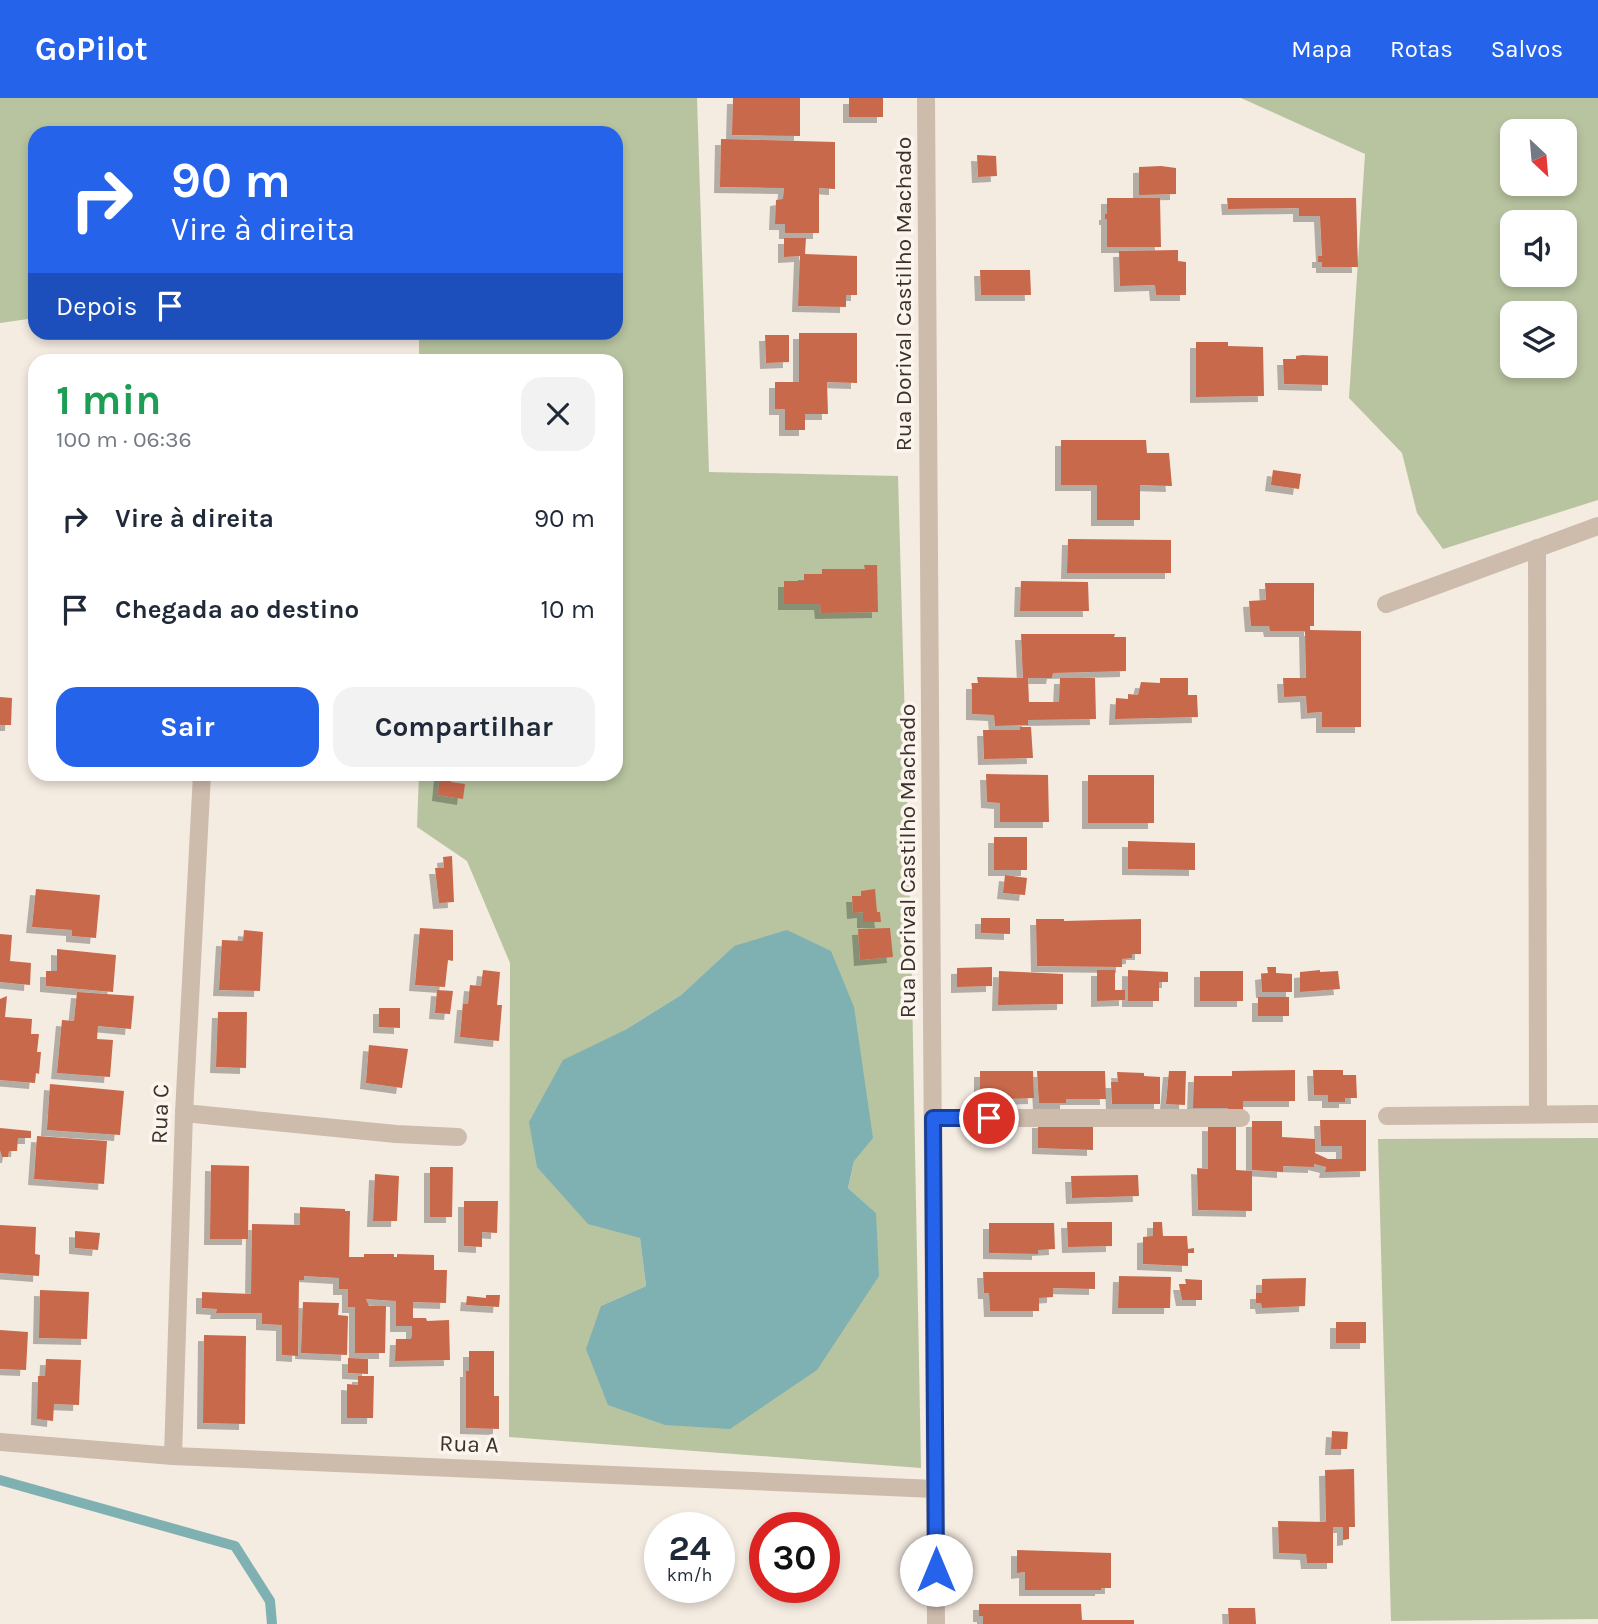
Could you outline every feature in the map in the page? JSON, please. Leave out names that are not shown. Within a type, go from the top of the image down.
[{"type":"street","name":"Rua Dorival Castilho Machado","points":[[926,98],[936,1624]]},
{"type":"street","points":[[1386,604],[1598,526]]},
{"type":"street","points":[[1537,548],[1538,1114]]},
{"type":"street","name":"Rua C","points":[[173,1456],[184,1113],[201,781]]},
{"type":"street","points":[[184,1113],[397,1134],[458,1137]]},
{"type":"street","points":[[1387,1116],[1598,1114]]},
{"type":"street","points":[[933,1118],[1241,1118]]},
{"type":"street","name":"Rua A","points":[[0,1442],[173,1456],[935,1489]]},
{"type":"green space","points":[[0,98],[697,98],[709,472],[898,476],[911,936],[921,1468],[509,1437],[510,963],[467,861],[417,827],[419,781],[623,781],[623,354],[419,354],[419,340],[623,340],[623,126],[28,126],[28,319],[0,323]],"holes":[[[734,946],[854,1161],[848,1188],[876,1213],[601,1306],[646,1286],[625,1030],[681,995]]]},
{"type":"green space","points":[[1241,98],[1598,98],[1598,500],[1443,549],[1417,513],[1402,453],[1349,398],[1365,154]]},
{"type":"green space","points":[[1598,1138],[1598,1619],[1391,1621],[1378,1139]]},
{"type":"water","points":[[787,930],[831,951],[854,1007],[873,1138],[854,1161],[848,1188],[876,1213],[879,1276],[817,1370],[730,1429],[665,1425],[608,1405],[586,1349],[601,1306],[646,1286],[640,1238],[588,1224],[537,1167],[529,1122],[563,1060],[625,1030],[681,995],[734,946]]},
{"type":"building","points":[[733,98],[800,98],[800,136],[732,135]]},
{"type":"building","points":[[849,98],[883,98],[883,117],[849,117]]},
{"type":"building","points":[[721,139],[835,142],[835,189],[819,188],[819,233],[785,233],[785,224],[775,224],[776,200],[783,199],[784,188],[720,187]]},
{"type":"building","points":[[977,155],[996,156],[997,176],[978,177]]},
{"type":"building","points":[[1139,167],[1176,168],[1176,194],[1139,195]]},
{"type":"building","points":[[1107,198],[1160,198],[1161,247],[1107,247]]},
{"type":"building","points":[[1227,198],[1356,198],[1358,267],[1322,267],[1322,262],[1318,262],[1318,256],[1322,256],[1320,216],[1299,216],[1299,208],[1228,209]]},
{"type":"building","points":[[784,238],[806,238],[805,254],[857,256],[857,295],[846,295],[846,307],[798,306],[800,256],[784,257]]},
{"type":"building","points":[[1178,250],[1178,261],[1186,262],[1186,295],[1156,295],[1155,285],[1120,286],[1119,251]]},
{"type":"building","points":[[980,270],[1030,270],[1031,295],[981,295]]},
{"type":"building","points":[[799,333],[857,333],[857,383],[827,382],[828,414],[805,414],[805,430],[785,430],[785,409],[775,409],[775,382],[799,382]]},
{"type":"building","points":[[765,335],[789,335],[789,362],[766,363]]},
{"type":"building","points":[[1196,342],[1228,342],[1228,346],[1263,347],[1264,396],[1196,397]]},
{"type":"building","points":[[1296,356],[1328,356],[1328,385],[1284,384],[1283,359],[1296,359]]},
{"type":"building","points":[[1061,440],[1146,440],[1147,453],[1169,453],[1172,486],[1140,485],[1140,520],[1097,520],[1097,485],[1061,485]]},
{"type":"building","points":[[1273,470],[1301,474],[1299,489],[1271,485]]},
{"type":"building","points":[[1068,539],[1171,540],[1171,573],[1067,573]]},
{"type":"building","points":[[864,565],[877,565],[878,612],[821,613],[820,604],[784,604],[784,581],[804,581],[804,574],[822,574],[822,569],[865,569]]},
{"type":"building","points":[[1021,581],[1088,582],[1089,611],[1020,611]]},
{"type":"building","points":[[1265,583],[1314,583],[1314,626],[1310,626],[1310,630],[1361,631],[1361,727],[1322,727],[1322,712],[1307,713],[1306,696],[1284,697],[1283,678],[1306,678],[1305,631],[1270,631],[1269,626],[1251,626],[1249,601],[1266,600]]},
{"type":"building","points":[[1021,634],[1115,634],[1114,637],[1126,637],[1126,671],[1053,673],[1052,678],[1028,678],[1029,702],[1059,702],[1060,678],[1095,678],[1096,719],[1028,720],[1028,725],[995,726],[994,715],[972,714],[972,683],[978,683],[977,677],[1023,678]]},
{"type":"building","points":[[1160,678],[1188,678],[1188,695],[1197,695],[1198,717],[1115,719],[1116,698],[1128,699],[1128,694],[1138,695],[1141,682],[1160,683]]},
{"type":"building","points":[[0,697],[12,698],[11,725],[0,725]]},
{"type":"building","points":[[1020,727],[1031,727],[1033,758],[984,759],[983,730],[1020,730]]},
{"type":"building","points":[[986,774],[1048,775],[1049,822],[1000,822],[1000,803],[987,802]]},
{"type":"building","points":[[1088,775],[1154,775],[1154,823],[1088,823]]},
{"type":"building","points":[[439,781],[465,784],[463,799],[438,795]]},
{"type":"building","points":[[994,837],[1027,837],[1027,870],[994,870]]},
{"type":"building","points":[[1128,841],[1195,843],[1195,870],[1128,869]]},
{"type":"building","points":[[452,856],[454,902],[439,903],[435,868],[444,868],[443,857]]},
{"type":"building","points":[[1005,875],[1027,878],[1025,895],[1003,893]]},
{"type":"building","points":[[36,889],[100,895],[96,938],[72,936],[72,930],[32,927]]},
{"type":"building","points":[[875,889],[877,912],[880,912],[881,922],[863,922],[863,912],[853,913],[852,896],[861,896],[861,891]]},
{"type":"building","points":[[981,918],[1010,918],[1010,934],[981,933]]},
{"type":"building","points":[[1036,919],[1141,919],[1141,954],[1132,954],[1132,958],[1122,959],[1122,967],[1037,966]]},
{"type":"building","points":[[420,928],[453,930],[453,961],[448,960],[445,987],[415,985]]},
{"type":"building","points":[[890,928],[893,957],[860,960],[858,929]]},
{"type":"building","points":[[244,930],[263,932],[260,991],[219,990],[222,940],[243,941]]},
{"type":"building","points":[[0,934],[12,935],[10,961],[31,963],[30,985],[0,982]]},
{"type":"building","points":[[57,949],[116,955],[113,992],[46,986],[46,971],[57,971]]},
{"type":"building","points":[[992,967],[992,986],[957,987],[957,968]]},
{"type":"building","points":[[1267,967],[1276,967],[1276,973],[1292,974],[1292,992],[1262,992],[1261,974],[1268,973]]},
{"type":"building","points":[[483,970],[500,972],[497,1005],[502,1005],[499,1041],[460,1037],[463,1004],[468,1004],[470,985],[481,986]]},
{"type":"building","points":[[1097,970],[1115,970],[1115,990],[1125,990],[1125,1000],[1097,1001]]},
{"type":"building","points":[[1128,970],[1168,972],[1168,982],[1159,982],[1159,1001],[1128,1001]]},
{"type":"building","points":[[999,971],[1063,974],[1063,1004],[998,1005]]},
{"type":"building","points":[[1200,971],[1243,971],[1243,1001],[1200,1001]]},
{"type":"building","points":[[1338,971],[1340,989],[1300,992],[1300,972]]},
{"type":"building","points":[[437,990],[453,991],[450,1014],[435,1013]]},
{"type":"building","points":[[77,992],[134,996],[131,1029],[98,1026],[97,1039],[113,1040],[110,1077],[57,1073],[62,1020],[74,1021]]},
{"type":"building","points":[[7,996],[5,1017],[32,1019],[31,1034],[39,1034],[37,1052],[41,1052],[39,1074],[36,1073],[35,1083],[0,1080],[0,999]]},
{"type":"building","points":[[1258,997],[1289,997],[1289,1016],[1258,1016]]},
{"type":"building","points":[[379,1008],[400,1008],[400,1028],[379,1027]]},
{"type":"building","points":[[218,1012],[247,1012],[246,1068],[216,1067]]},
{"type":"building","points":[[369,1045],[408,1049],[402,1088],[366,1083]]},
{"type":"building","points":[[1295,1070],[1295,1101],[1243,1101],[1243,1116],[1228,1116],[1228,1108],[1193,1108],[1194,1076],[1232,1076],[1232,1071]]},
{"type":"building","points":[[1313,1070],[1343,1070],[1343,1075],[1356,1075],[1357,1098],[1345,1098],[1345,1102],[1328,1102],[1328,1095],[1314,1095]]},
{"type":"building","points":[[980,1071],[1033,1071],[1034,1098],[980,1100]]},
{"type":"building","points":[[1037,1071],[1105,1071],[1106,1099],[1066,1099],[1066,1103],[1039,1103]]},
{"type":"building","points":[[1169,1071],[1186,1071],[1185,1105],[1166,1104]]},
{"type":"building","points":[[1117,1072],[1144,1073],[1144,1076],[1160,1077],[1160,1104],[1112,1104],[1111,1082],[1118,1082]]},
{"type":"building","points":[[50,1084],[124,1091],[120,1135],[47,1130]]},
{"type":"building","points":[[1320,1120],[1366,1120],[1366,1171],[1325,1172],[1326,1167],[1314,1164],[1314,1167],[1283,1166],[1283,1172],[1252,1170],[1252,1121],[1282,1121],[1282,1137],[1315,1139],[1315,1153],[1328,1159],[1342,1159],[1342,1146],[1321,1146]]},
{"type":"building","points":[[1038,1122],[1093,1122],[1093,1150],[1038,1148]]},
{"type":"building","points":[[1208,1125],[1236,1126],[1236,1170],[1252,1171],[1252,1211],[1198,1210],[1197,1168],[1208,1169]]},
{"type":"building","points":[[0,1128],[31,1131],[31,1138],[18,1138],[17,1151],[9,1151],[8,1157],[2,1157]]},
{"type":"building","points":[[37,1136],[107,1141],[104,1184],[34,1179]]},
{"type":"building","points":[[211,1165],[249,1166],[248,1239],[210,1239]]},
{"type":"building","points":[[430,1167],[453,1167],[452,1217],[430,1217]]},
{"type":"building","points":[[375,1174],[399,1176],[397,1221],[373,1221]]},
{"type":"building","points":[[1138,1175],[1139,1196],[1072,1198],[1071,1176]]},
{"type":"building","points":[[464,1201],[498,1201],[497,1233],[482,1232],[482,1247],[464,1246]]},
{"type":"building","points":[[300,1207],[350,1211],[349,1257],[364,1257],[364,1254],[394,1254],[394,1257],[397,1257],[397,1254],[434,1255],[434,1270],[447,1270],[446,1303],[413,1302],[413,1318],[426,1318],[427,1321],[449,1320],[450,1360],[395,1361],[396,1339],[411,1339],[412,1335],[412,1326],[396,1326],[396,1301],[366,1299],[369,1306],[386,1306],[385,1353],[355,1353],[355,1307],[348,1307],[348,1289],[339,1289],[339,1278],[304,1276],[304,1280],[299,1280],[298,1356],[282,1355],[282,1325],[262,1324],[262,1313],[216,1313],[217,1309],[202,1308],[202,1292],[251,1294],[252,1224],[300,1225]]},
{"type":"building","points":[[1067,1222],[1112,1222],[1112,1246],[1068,1247]]},
{"type":"building","points":[[1153,1222],[1162,1222],[1163,1236],[1187,1236],[1188,1249],[1194,1248],[1194,1253],[1188,1253],[1188,1266],[1143,1264],[1143,1237],[1153,1236]]},
{"type":"building","points":[[989,1223],[1054,1223],[1055,1249],[1038,1250],[1038,1254],[989,1253]]},
{"type":"building","points":[[0,1225],[36,1227],[35,1254],[40,1255],[39,1276],[0,1273]]},
{"type":"building","points":[[75,1231],[100,1233],[98,1250],[75,1248]]},
{"type":"building","points":[[983,1272],[1095,1272],[1095,1289],[1053,1288],[1053,1297],[1039,1298],[1039,1311],[990,1311],[989,1293],[984,1293]]},
{"type":"building","points":[[1119,1276],[1171,1277],[1170,1308],[1118,1308]]},
{"type":"building","points":[[1306,1278],[1305,1306],[1262,1308],[1261,1303],[1256,1303],[1256,1293],[1262,1293],[1262,1279]]},
{"type":"building","points":[[1185,1279],[1202,1280],[1202,1300],[1182,1300],[1179,1284],[1186,1284]]},
{"type":"building","points":[[40,1290],[89,1292],[87,1339],[39,1338]]},
{"type":"building","points":[[486,1295],[500,1295],[499,1307],[466,1305],[467,1296],[486,1298]]},
{"type":"building","points":[[303,1302],[339,1303],[338,1315],[348,1316],[347,1355],[301,1353]]},
{"type":"building","points":[[1336,1322],[1366,1322],[1366,1343],[1336,1343]]},
{"type":"building","points":[[0,1330],[28,1332],[26,1370],[0,1369]]},
{"type":"building","points":[[204,1335],[246,1336],[245,1424],[203,1423]]},
{"type":"building","points":[[469,1351],[494,1351],[494,1396],[499,1396],[499,1429],[466,1428],[466,1371],[469,1371]]},
{"type":"building","points":[[348,1358],[368,1359],[368,1374],[348,1373]]},
{"type":"building","points":[[46,1359],[81,1360],[79,1405],[54,1404],[53,1421],[37,1419],[38,1376],[45,1376]]},
{"type":"building","points":[[358,1376],[374,1376],[373,1418],[347,1418],[347,1384],[358,1385]]},
{"type":"building","points":[[1332,1431],[1348,1432],[1347,1449],[1331,1449]]},
{"type":"building","points":[[1354,1469],[1355,1527],[1349,1527],[1349,1539],[1343,1540],[1343,1527],[1333,1527],[1333,1563],[1307,1563],[1306,1554],[1279,1553],[1278,1521],[1326,1522],[1325,1470]]},
{"type":"building","points":[[1017,1550],[1111,1553],[1111,1588],[1025,1590],[1025,1572],[1017,1573]]},
{"type":"building","points":[[979,1604],[1081,1604],[1082,1620],[1134,1620],[1134,1624],[983,1624],[983,1616],[979,1616]]},
{"type":"building","points":[[1228,1608],[1255,1608],[1256,1624],[1229,1624]]},
{"type":"waterway","points":[[0,1480],[235,1546],[270,1601],[272,1624]]},
{"type":"route","points":[[936,1570],[933,1118],[989,1118]]}]
